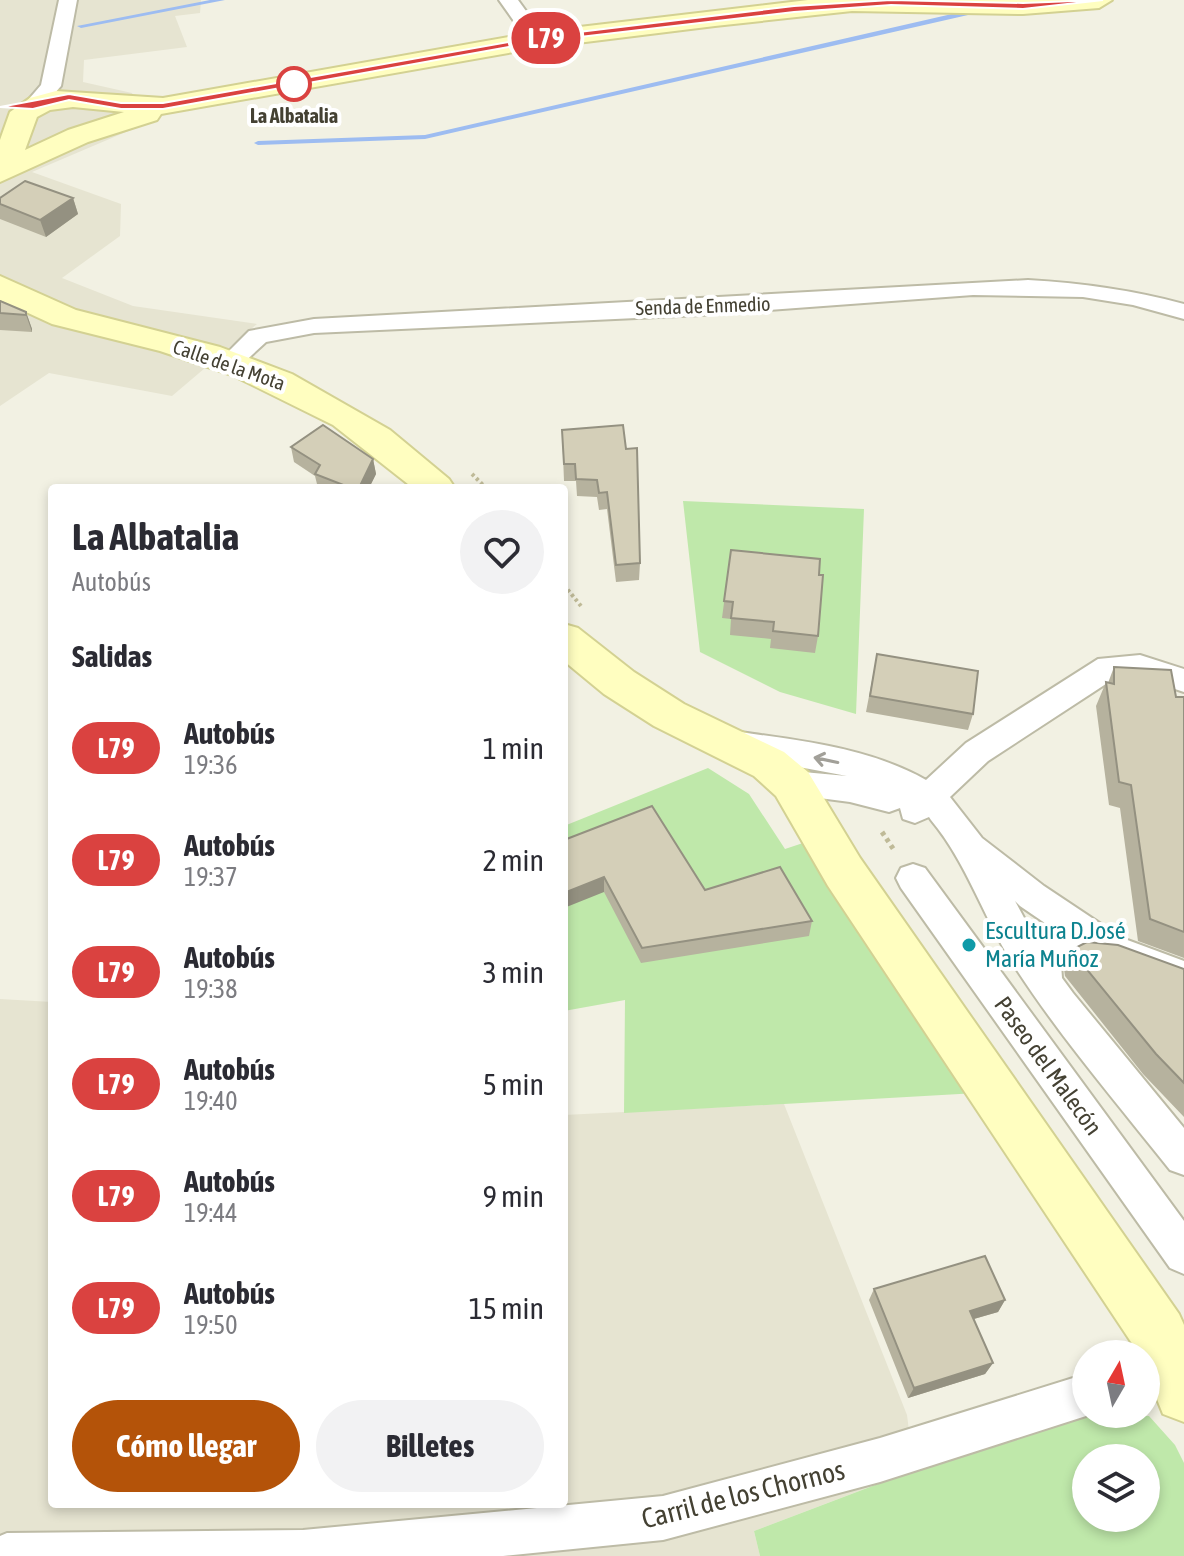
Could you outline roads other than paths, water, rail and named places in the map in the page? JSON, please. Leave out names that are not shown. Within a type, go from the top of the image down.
[{"type":"main road","points":[[0,173],[84,134],[184,104],[537,40],[852,3],[940,1],[1023,6],[1099,0]]},
{"type":"main road","points":[[13,112],[56,98],[88,99],[132,107],[184,104]]},
{"type":"main road","points":[[13,112],[21,130],[38,139],[84,134],[104,118],[101,105],[88,99]]},
{"type":"main road","points":[[0,165],[12,147],[13,112]]},
{"type":"main road","name":"Calle de la Mota","points":[[0,286],[45,313],[69,322],[172,344],[279,380],[360,425],[431,484]]},
{"type":"main road","points":[[577,628],[619,683],[669,715],[769,764],[792,784],[844,872],[1140,1302],[1168,1379]]},
{"type":"street","points":[[13,112],[48,92],[68,0]]},
{"type":"street","points":[[508,0],[537,40]]},
{"type":"street","points":[[54,72],[62,88],[88,99]]},
{"type":"street","name":"Senda de Enmedio","points":[[230,362],[258,336],[314,326],[753,305],[935,292],[1089,291],[1154,301],[1184,312]]},
{"type":"street","points":[[922,804],[977,752],[1109,667],[1140,666],[1184,681]]},
{"type":"street","points":[[725,741],[836,762],[873,773],[922,804],[1032,896],[1110,949],[1184,977]]},
{"type":"street","points":[[792,784],[850,789],[922,804]]},
{"type":"street","points":[[962,837],[1022,948],[1045,983],[1184,1157]]},
{"type":"street","name":"Paseo del Malecón","points":[[913,878],[1184,1254]]},
{"type":"street","points":[[1045,983],[1043,962],[1047,954],[1057,949],[1084,946],[1110,949]]},
{"type":"street","name":"Carril de los Chornos","points":[[7,1556],[303,1553],[663,1518],[880,1460],[1072,1399]]},
{"type":"waterway","points":[[81,26],[221,0]]},
{"type":"waterway","points":[[258,143],[425,137],[965,13]]},
{"type":"place","name":"La Albatalia","points":[[294,84]]},
{"type":"place","name":"Escultura D.José María Muñoz","points":[[969,945]]}]
